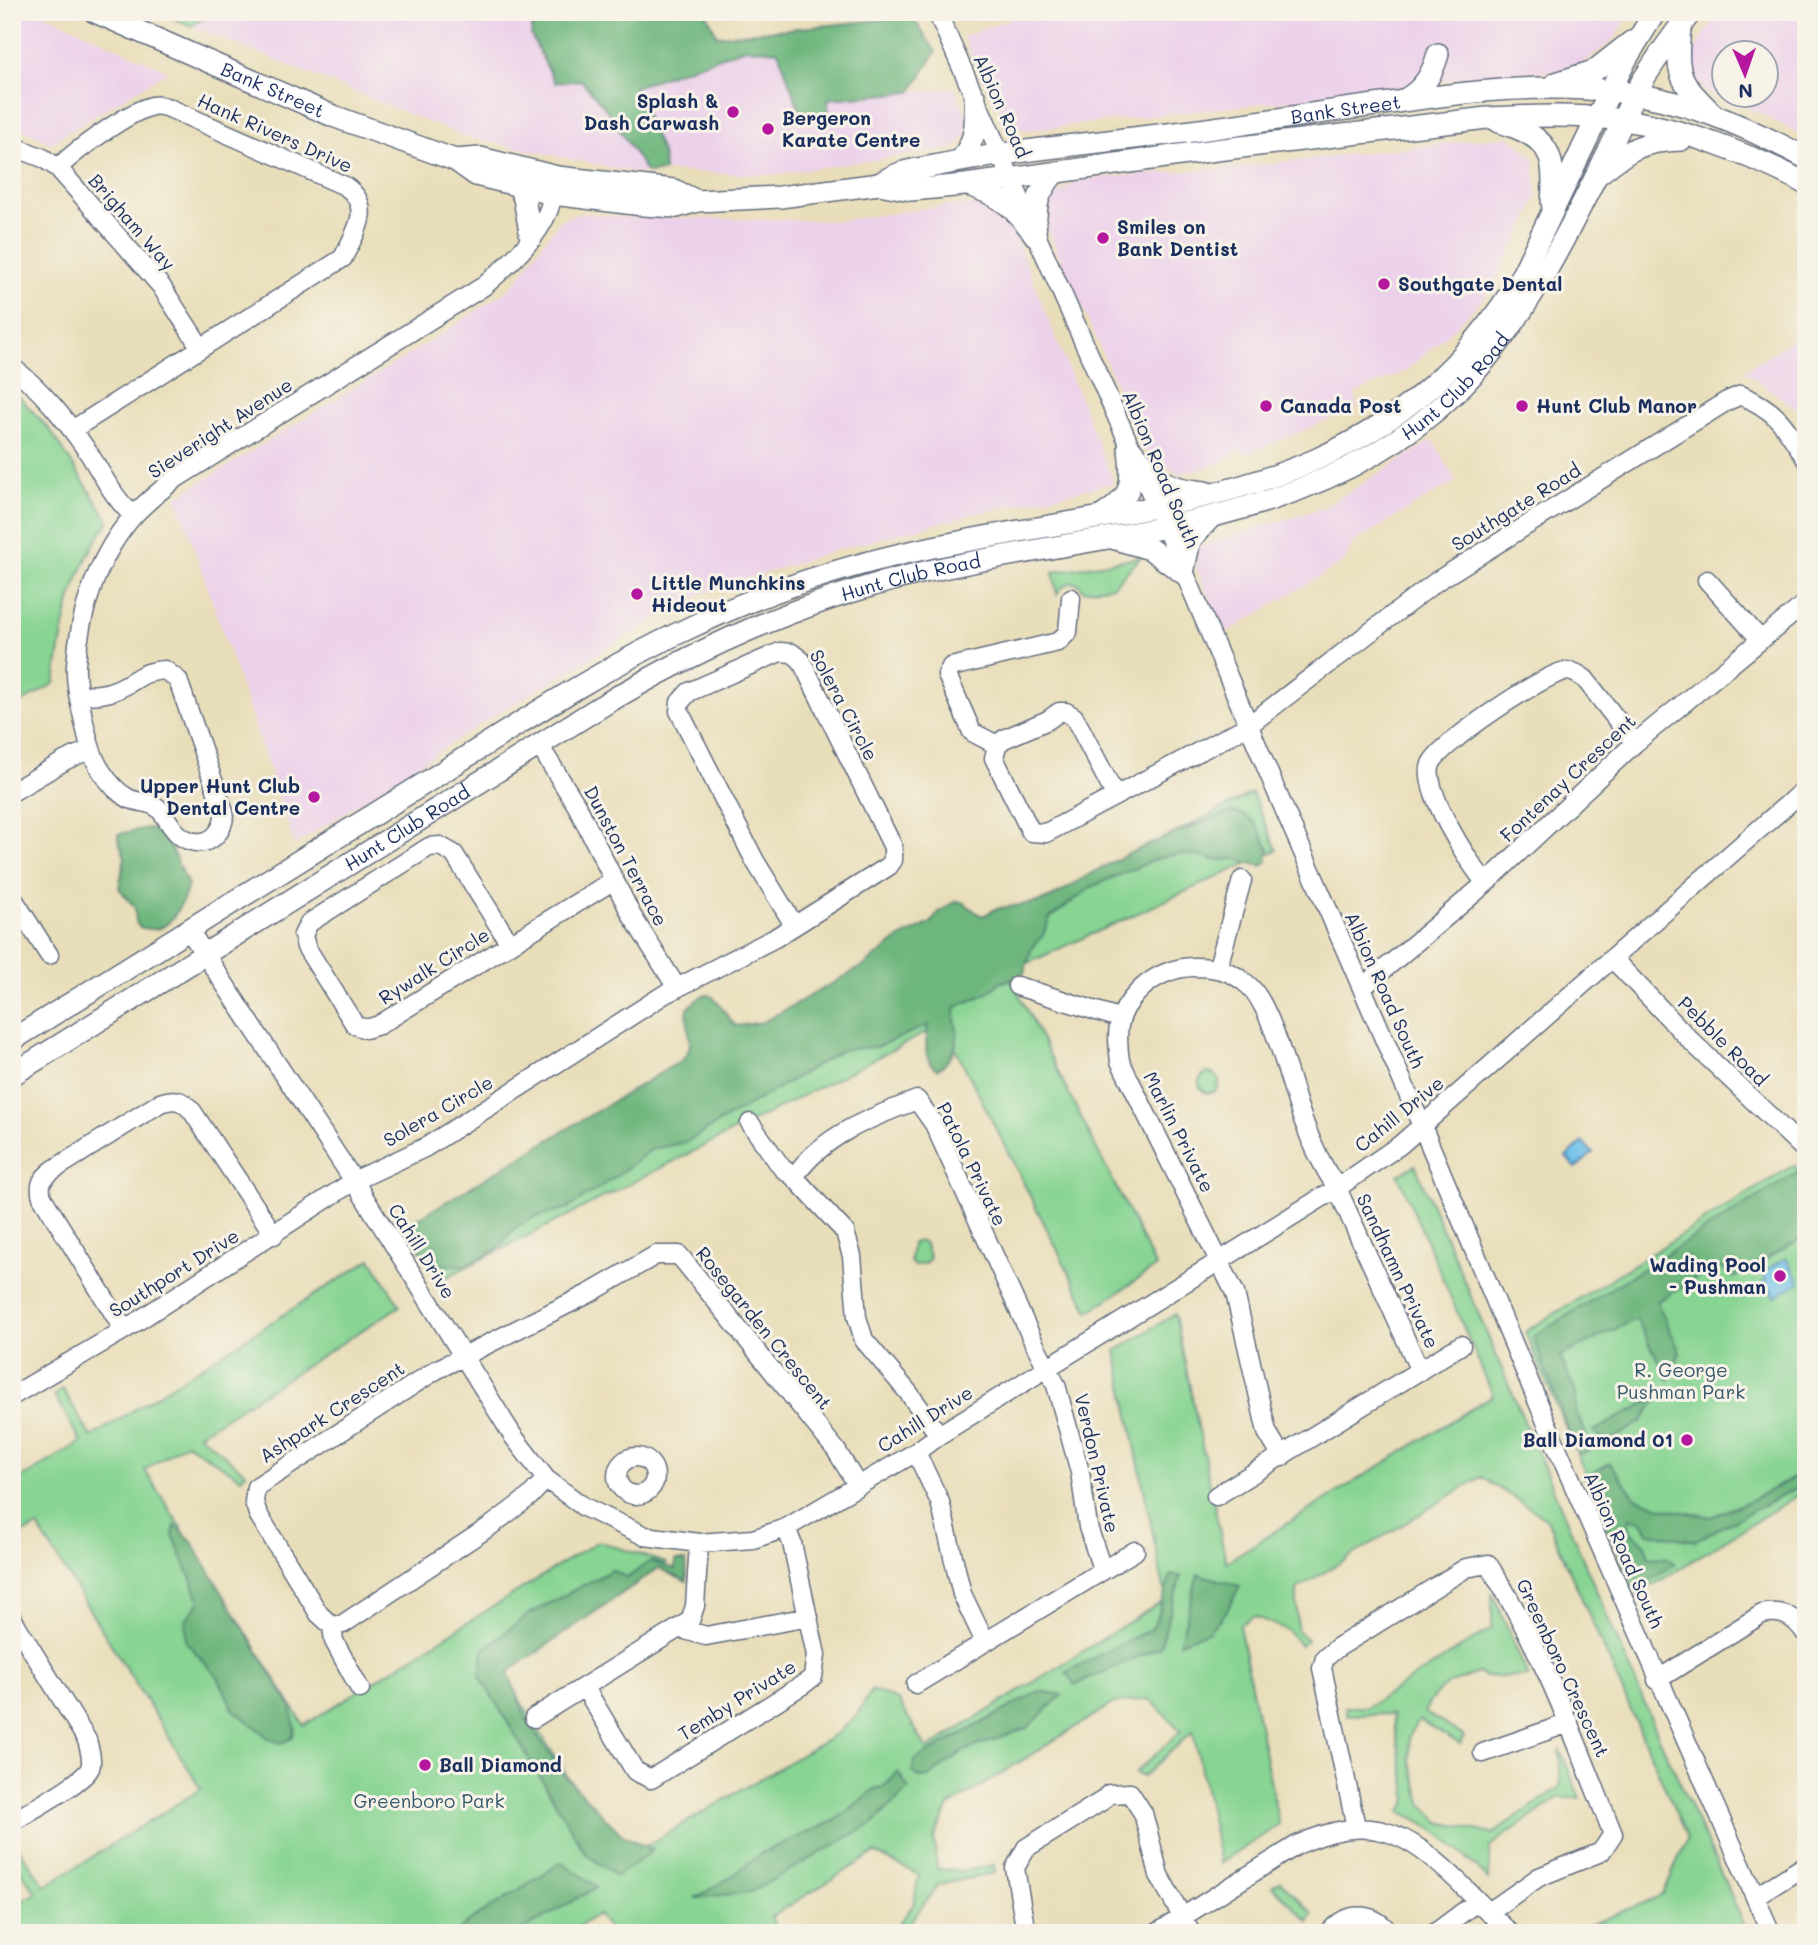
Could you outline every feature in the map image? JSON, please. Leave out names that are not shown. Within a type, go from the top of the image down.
[{"type":"main road","name":"Bank Street","points":[[95,12],[333,116],[455,160],[476,175],[519,187],[555,186]]},
{"type":"main road","name":"Hunt Club Road","points":[[1160,517],[1318,460],[1369,432],[1425,391],[1473,343],[1508,298],[1522,273],[1596,118],[1655,12]]},
{"type":"main road","points":[[1685,19],[1678,55],[1682,79],[1689,91],[1713,114]]},
{"type":"main road","name":"Hunt Club Road","points":[[12,1075],[621,694],[739,633],[801,608],[921,572],[1104,527],[1160,517],[1213,516],[1278,497],[1348,468],[1416,426],[1452,396],[1492,354],[1527,306],[1596,176],[1635,94],[1685,19]]},
{"type":"main road","points":[[1542,87],[1594,71],[1641,34]]},
{"type":"main road","points":[[1402,101],[1420,91],[1438,54]]},
{"type":"main road","name":"Bank Street","points":[[879,184],[898,172],[961,160],[1496,89],[1542,87],[1635,94],[1713,114],[1741,125],[1803,170]]},
{"type":"main road","points":[[1449,95],[1450,123]]},
{"type":"main road","points":[[961,160],[976,130],[975,98]]},
{"type":"main road","name":"Bank Street","points":[[455,160],[480,158],[555,186],[677,207],[697,201],[780,197],[879,184],[911,190],[965,185],[1216,150],[1487,118],[1530,116],[1624,120],[1803,170]]},
{"type":"main road","points":[[1487,118],[1521,129],[1538,139],[1545,147],[1553,173],[1552,211]]},
{"type":"main road","points":[[1213,128],[1216,150]]},
{"type":"main road","points":[[1596,176],[1636,146],[1668,140],[1697,139]]},
{"type":"main road","points":[[1035,235],[1040,191],[1054,173]]},
{"type":"main road","points":[[965,185],[996,195],[1010,205],[1035,235]]},
{"type":"main road","points":[[519,187],[524,198],[531,238]]},
{"type":"main road","points":[[1129,447],[1130,488],[1104,527],[1150,549],[1183,573],[1189,540],[1213,516]]},
{"type":"main road","points":[[1129,447],[1153,475],[1167,485],[1219,494]]},
{"type":"main road","name":"Hunt Club Road","points":[[12,1040],[593,678],[707,619],[807,580],[874,561],[956,542],[1104,527]]},
{"type":"street","name":"Albion Road","points":[[937,12],[1012,179]]},
{"type":"street","name":"Hank Rivers Drive","points":[[58,168],[76,151],[137,112],[155,105],[169,108],[345,187],[356,194],[361,204],[362,218],[343,258],[72,430]]},
{"type":"street","name":"Brigham Way","points":[[12,146],[43,158],[58,168],[161,286],[201,348]]},
{"type":"street","name":"Albion Road South","points":[[1012,179],[1422,1126],[1657,1680],[1771,1933]]},
{"type":"street","name":"Sieveright Avenue","points":[[78,695],[103,694],[119,689],[147,671],[165,670],[178,680],[224,812],[225,823],[215,837],[199,842],[189,841],[174,830],[157,807],[128,799],[100,771],[91,749],[78,695],[76,665],[78,642],[100,567],[133,515],[175,479],[484,286],[510,263],[531,238],[547,214],[555,186]]},
{"type":"street","points":[[12,367],[37,386],[72,430],[119,502],[133,515]]},
{"type":"street","name":"Southgate Road","points":[[997,745],[994,758],[1031,832],[1046,833],[1249,725],[1437,580],[1727,401],[1741,395],[1770,409],[1806,459]]},
{"type":"street","points":[[1707,580],[1760,639]]},
{"type":"street","points":[[1071,598],[1068,632],[1058,642],[951,667],[947,675],[972,732],[997,745],[1059,712],[1066,712],[1074,717],[1115,795]]},
{"type":"street","name":"Fontenay Crescent","points":[[1362,988],[1486,883],[1635,743],[1806,603]]},
{"type":"street","name":"Solera Circle","points":[[354,1181],[426,1147],[677,988],[775,938],[889,866],[894,850],[801,660],[792,653],[780,652],[689,692],[680,702],[679,711],[755,861],[794,925]]},
{"type":"street","points":[[1486,883],[1463,855],[1433,791],[1429,777],[1431,764],[1439,753],[1478,721],[1549,676],[1565,671],[1576,672],[1585,679],[1635,743]]},
{"type":"street","name":"Dunston Terrace","points":[[539,745],[577,806],[632,916],[677,988]]},
{"type":"street","points":[[12,792],[66,760],[91,749]]},
{"type":"street","name":"Cahill Drive","points":[[189,930],[354,1181],[513,1436],[546,1479],[584,1507],[645,1536],[699,1543],[753,1539],[786,1528],[916,1452],[939,1435],[1337,1188],[1400,1145],[1806,788]]},
{"type":"street","name":"Rywalk Circle","points":[[510,944],[454,854],[440,846],[429,847],[309,923],[303,935],[306,947],[355,1024],[366,1029],[379,1025],[614,880]]},
{"type":"street","points":[[1218,967],[1242,880]]},
{"type":"street","points":[[12,897],[49,954]]},
{"type":"street","name":"Pebble Road","points":[[1612,958],[1690,1041],[1806,1150]]},
{"type":"street","points":[[1017,986],[1119,1018],[1133,997],[1149,981],[1182,967],[1218,967],[1229,972],[1249,986],[1264,1005],[1303,1119],[1324,1169],[1337,1188]]},
{"type":"street","name":"Marlin Private","points":[[1119,1018],[1120,1061],[1220,1261]]},
{"type":"street","points":[[124,1330],[42,1197],[39,1188],[43,1178],[53,1170],[160,1103],[172,1099],[182,1101],[192,1111],[274,1235]]},
{"type":"street","name":"Patola Private","points":[[794,1177],[803,1164],[832,1138],[864,1120],[917,1100],[934,1124],[1046,1368]]},
{"type":"street","points":[[750,1123],[782,1168],[794,1177],[845,1233],[852,1256],[856,1317],[864,1340],[908,1392],[939,1435]]},
{"type":"street","name":"Southport Drive","points":[[12,1396],[124,1330],[354,1181]]},
{"type":"street","name":"Sandhamn Private","points":[[1337,1188],[1420,1371]]},
{"type":"street","name":"Rosegarden Crescent","points":[[464,1357],[590,1293],[656,1255],[679,1255],[836,1450],[858,1486]]},
{"type":"street","points":[[1220,1261],[1238,1304],[1267,1432],[1282,1457]]},
{"type":"street","name":"Sandhamn Private","points":[[1216,1496],[1461,1345]]},
{"type":"street","name":"Ashpark Crescent","points":[[360,1689],[334,1641],[332,1626],[319,1614],[258,1514],[254,1502],[256,1487],[436,1370],[464,1357]]},
{"type":"street","name":"Verdon Private","points":[[1046,1368],[1061,1399],[1080,1472],[1088,1527],[1102,1569]]},
{"type":"street","points":[[916,1452],[940,1502],[962,1594],[985,1642]]},
{"type":"street","points":[[332,1626],[343,1624],[492,1525],[546,1479]]},
{"type":"street","points":[[614,1522],[628,1493]]},
{"type":"street","name":"Temby Private","points":[[585,1688],[635,1771],[652,1779],[813,1677],[816,1656],[809,1617],[786,1528]]},
{"type":"street","points":[[534,1718],[690,1621],[695,1606],[699,1543]]},
{"type":"street","name":"Verdon Private","points":[[916,1684],[1135,1551]]},
{"type":"street","name":"Greenboro Crescent","points":[[1356,1827],[1322,1668],[1325,1658],[1466,1568],[1488,1564],[1509,1597],[1569,1723],[1613,1834],[1601,1852],[1539,1877],[1483,1906]]},
{"type":"street","points":[[1657,1680],[1762,1615],[1776,1611],[1789,1614],[1806,1634]]},
{"type":"street","points":[[678,1628],[706,1636],[809,1617]]},
{"type":"street","points":[[12,1618],[87,1741],[91,1755],[90,1768],[78,1781],[12,1822]]},
{"type":"street","points":[[1483,1754],[1569,1723]]},
{"type":"street","points":[[1026,1933],[1015,1868],[1026,1848],[1109,1794],[1130,1793],[1143,1813],[1159,1875],[1186,1925]]},
{"type":"street","points":[[1157,1933],[1186,1925],[1297,1845],[1318,1835],[1356,1827],[1388,1832],[1412,1842],[1430,1854],[1510,1933]]},
{"type":"street","points":[[1755,1897],[1806,1865]]},
{"type":"street","points":[[1435,1933],[1483,1906]]},
{"type":"street","points":[[1329,1933],[1340,1921],[1363,1915],[1376,1921],[1390,1933]]},
{"type":"shaded area","points":[[12,12],[40,12],[168,71],[51,143],[12,125]]},
{"type":"shaded area","points":[[214,12],[534,12],[531,35],[581,79],[607,110],[647,173],[466,137],[191,26]]},
{"type":"shaded area","points":[[1028,12],[1632,12],[1612,41],[1573,70],[1468,77],[1354,93],[1029,130],[1014,127],[1000,112],[963,37]]},
{"type":"shaded area","points":[[1719,12],[1806,12],[1806,137],[1747,108],[1780,108],[1780,38],[1710,38],[1710,94],[1697,84],[1691,70],[1694,51]]},
{"type":"shaded area","points":[[746,48],[778,52],[803,119],[827,99],[954,88],[967,115],[966,134],[955,148],[769,175],[664,171],[663,156],[634,88]]},
{"type":"shaded area","points":[[1509,136],[1534,157],[1537,198],[1525,226],[1487,294],[1460,323],[1406,371],[1354,394],[1358,407],[1247,454],[1238,451],[1219,464],[1180,474],[1150,460],[1046,226],[1049,199],[1081,179],[1242,167]]},
{"type":"shaded area","points":[[983,205],[1010,224],[1114,483],[974,514],[836,550],[704,593],[487,720],[295,845],[177,497],[429,342],[511,288],[560,220],[581,213],[623,217],[837,221],[945,206]]},
{"type":"shaded area","points":[[1806,331],[1806,404],[1797,409],[1744,371]]},
{"type":"shaded area","points":[[1433,440],[1456,481],[1354,542],[1344,562],[1224,634],[1196,568],[1196,547],[1323,508]]},
{"type":"green space","points":[[158,12],[214,12],[191,26]]},
{"type":"green space","points":[[534,12],[706,12],[717,36],[912,17],[936,52],[911,92],[828,99],[829,119],[803,119],[778,51],[746,48],[634,87],[663,156],[664,171],[647,173],[607,110],[581,80],[555,83],[531,35]]},
{"type":"green space","points":[[12,389],[51,431],[109,521],[86,560],[71,598],[55,683],[12,708]]},
{"type":"green space","points":[[1141,557],[1113,586],[1083,591],[1079,584],[1069,583],[1057,594],[1053,572]]},
{"type":"green space","points":[[1252,793],[1277,850],[1008,972],[1156,1267],[1089,1312],[943,1024],[443,1279],[413,1233]]},
{"type":"green space","points":[[1231,812],[1247,817],[1256,824],[1269,849],[1267,862],[1261,866],[1235,859],[1213,860],[1180,854],[1159,858],[1093,886],[1050,918],[1042,937],[1032,947],[1024,973],[999,983],[988,993],[956,1007],[955,1047],[946,1063],[937,1069],[927,1055],[928,1025],[877,1047],[841,1051],[686,1142],[652,1149],[568,1208],[532,1218],[515,1228],[495,1251],[467,1265],[439,1265],[426,1258],[406,1231],[409,1224],[682,1060],[687,1054],[690,1042],[688,1008],[703,995],[714,998],[736,1026],[763,1022],[865,965],[898,939],[931,923],[939,912],[951,904],[958,901],[980,915],[986,915],[998,909],[1039,902],[1141,848]]},
{"type":"green space","points":[[148,828],[156,830],[167,842],[188,884],[173,918],[162,927],[154,929],[139,927],[135,908],[119,888],[125,857],[118,834]]},
{"type":"green space","points":[[1205,1073],[1213,1073],[1219,1083],[1213,1093],[1205,1093],[1199,1087],[1199,1079]]},
{"type":"green space","name":"Greenboro Park","points":[[1415,1165],[1658,1735],[1748,1933],[1570,1933],[1663,1895],[1687,1838],[1547,1519],[1481,1477],[1297,1589],[1297,1629],[1307,1640],[1301,1646],[1287,1630],[1254,1616],[1239,1625],[1279,1825],[1220,1863],[1193,1731],[1143,1777],[1135,1773],[1181,1731],[1150,1699],[1114,1703],[949,1806],[934,1839],[937,1869],[962,1871],[994,1865],[995,1873],[938,1885],[904,1931],[899,1924],[913,1905],[919,1875],[875,1853],[771,1917],[778,1933],[612,1933],[598,1914],[568,1933],[12,1933],[12,1907],[36,1893],[12,1858],[12,1845],[15,1843],[45,1886],[201,1789],[38,1527],[12,1537],[12,1484],[81,1442],[54,1395],[63,1389],[91,1437],[371,1259],[400,1306],[199,1434],[246,1473],[241,1478],[186,1443],[145,1470],[304,1725],[598,1541],[666,1563],[498,1665],[620,1861],[835,1735],[857,1715],[872,1690],[898,1700],[927,1749],[1166,1599],[1116,1351],[1175,1314],[1226,1562],[1493,1395],[1398,1175]]},
{"type":"green space","name":"R. George Pushman Park","points":[[1794,1165],[1806,1175],[1806,1490],[1637,1595],[1525,1332]]},
{"type":"green space","points":[[1797,1173],[1806,1182],[1806,1236],[1734,1277],[1720,1267],[1706,1272],[1657,1302],[1680,1352],[1669,1380],[1636,1319],[1560,1356],[1576,1393],[1576,1412],[1592,1449],[1578,1455],[1533,1337]]},
{"type":"green space","points":[[924,1242],[930,1258],[925,1263],[914,1266],[910,1262],[912,1243]]},
{"type":"green space","points":[[1660,1395],[1641,1422],[1606,1443],[1594,1431]]},
{"type":"green space","points":[[1610,1463],[1635,1497],[1662,1508],[1712,1517],[1806,1472],[1806,1483],[1695,1541],[1648,1533],[1643,1522],[1630,1518],[1628,1530],[1645,1544],[1649,1558],[1665,1557],[1675,1564],[1633,1590],[1585,1477]]},
{"type":"green space","points":[[175,1525],[190,1539],[291,1707],[295,1728],[292,1738],[281,1743],[270,1739],[233,1709],[218,1677],[186,1642],[186,1619],[200,1602],[173,1535]]},
{"type":"green space","points":[[650,1561],[675,1569],[675,1561],[686,1561],[687,1582],[659,1568],[508,1672],[527,1721],[567,1778],[622,1835],[653,1850],[617,1876],[586,1854],[480,1676],[483,1650],[529,1614],[612,1570],[627,1578]]},
{"type":"green space","points":[[1198,1574],[1240,1586],[1226,1612],[1208,1632],[1180,1642]]},
{"type":"green space","points":[[1171,1575],[1181,1576],[1160,1647],[1075,1685],[1066,1672],[1153,1628]]},
{"type":"green space","points":[[1492,1592],[1528,1676],[1485,1677],[1479,1673],[1454,1682],[1434,1696],[1424,1712],[1464,1736],[1461,1744],[1419,1720],[1409,1737],[1410,1761],[1423,1805],[1440,1822],[1493,1834],[1560,1787],[1560,1750],[1580,1798],[1558,1798],[1490,1846],[1489,1880],[1437,1833],[1400,1812],[1407,1801],[1406,1786],[1392,1714],[1347,1715],[1345,1707],[1367,1707],[1492,1628]]},
{"type":"green space","points":[[1039,1691],[1062,1695],[1027,1728],[964,1751],[928,1777],[921,1778],[912,1772],[915,1760]]},
{"type":"green space","points":[[898,1772],[909,1789],[872,1824],[751,1892],[695,1898],[734,1875],[761,1853],[836,1820],[876,1788],[884,1787]]},
{"type":"green space","points":[[562,1862],[597,1887],[518,1933],[457,1933],[467,1923]]},
{"type":"green space","points":[[1280,1881],[1313,1913],[1309,1922],[1272,1886]]},
{"type":"water","points":[[1583,1142],[1593,1153],[1576,1168],[1566,1157]]},
{"type":"water","name":"Wading Pool - Pushman","points":[[1786,1258],[1800,1282],[1775,1297],[1763,1283],[1766,1280],[1762,1272]]},
{"type":"place","name":"Splash & Dash Carwash","points":[[733,112]]},
{"type":"place","name":"Bergeron Karate Centre","points":[[768,129]]},
{"type":"place","name":"Smiles on Bank Dentist","points":[[1103,238]]},
{"type":"place","name":"Southgate Dental","points":[[1384,284]]},
{"type":"place","name":"Canada Post","points":[[1266,406]]},
{"type":"place","name":"Hunt Club Manor","points":[[1522,406]]},
{"type":"place","name":"Little Munchkins Hideout","points":[[637,594]]},
{"type":"place","name":"Upper Hunt Club Dental Centre","points":[[314,797]]},
{"type":"place","name":"Wading Pool - Pushman","points":[[1780,1276]]},
{"type":"place","name":"Ball Diamond 01","points":[[1687,1440]]},
{"type":"place","name":"Ball Diamond","points":[[425,1765]]}]
